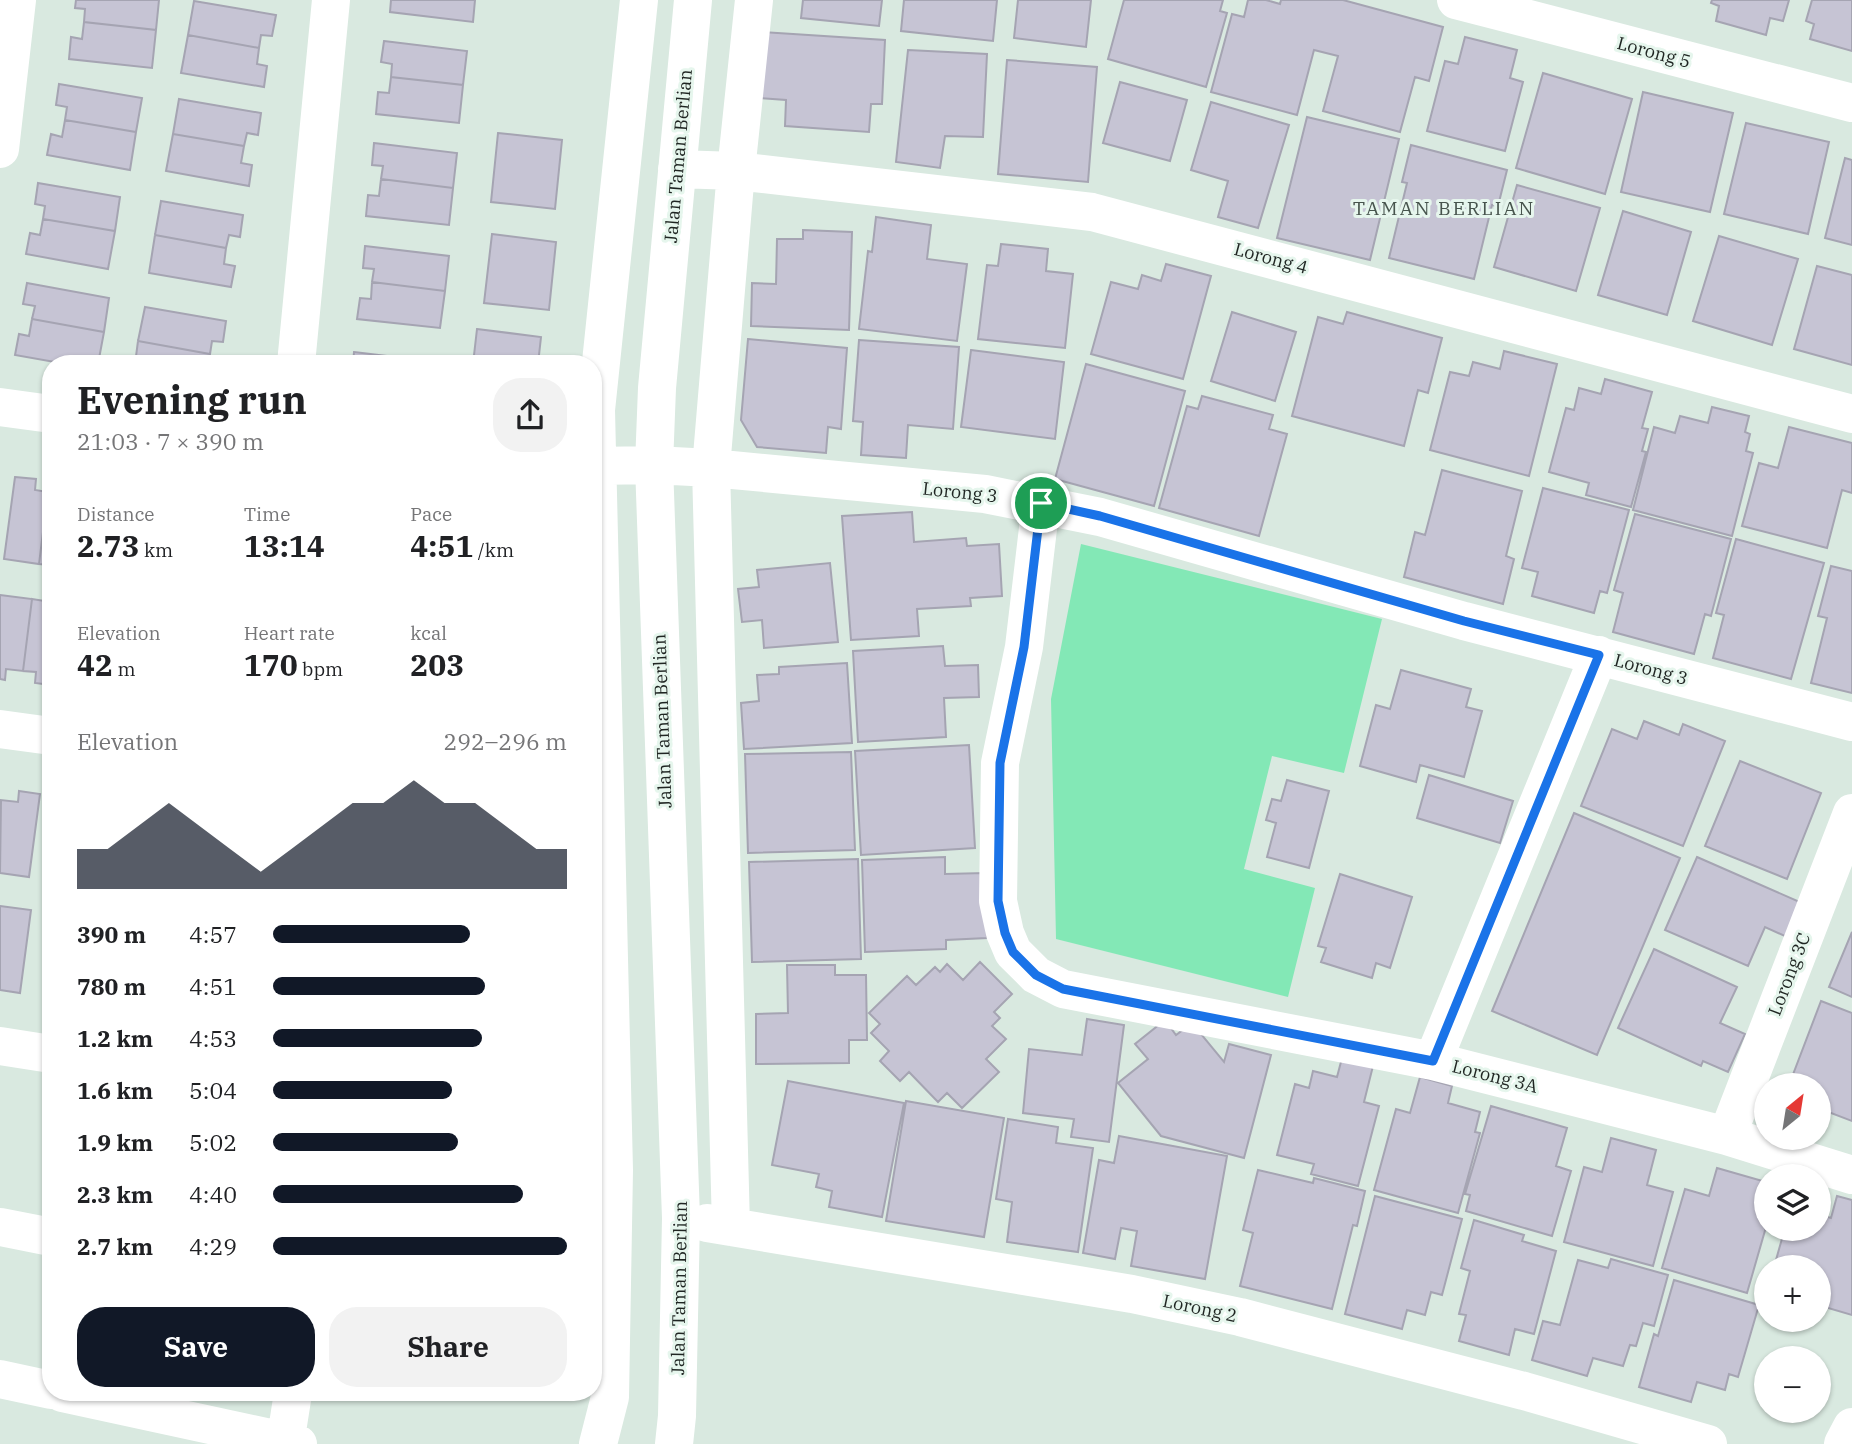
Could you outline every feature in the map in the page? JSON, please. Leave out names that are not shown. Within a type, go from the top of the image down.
[{"type":"street","points":[[0,149],[18,0]]},
{"type":"street","points":[[297,355],[331,0]]},
{"type":"street","points":[[602,355],[639,0]]},
{"type":"street","name":"Jalan Taman Berlian","points":[[674,1444],[677,1416],[681,1218],[654,465],[657,388],[693,0]]},
{"type":"street","points":[[731,1227],[711,468],[736,171],[754,0]]},
{"type":"street","name":"Lorong 5","points":[[1456,0],[1538,10],[1852,103]]},
{"type":"street","name":"Lorong 4","points":[[677,169],[736,171],[1092,212],[1852,414]]},
{"type":"street","points":[[0,407],[42,413]]},
{"type":"street","name":"Lorong 3","points":[[602,466],[711,468],[985,494],[1041,503],[1100,516],[1464,621],[1852,722]]},
{"type":"street","name":"Lorong 3A","points":[[1041,503],[1024,647],[1000,763],[998,901],[1005,933],[1013,952],[1036,975],[1063,989],[1433,1061],[1727,1136],[1852,1175]]},
{"type":"street","points":[[1433,1061],[1599,655]]},
{"type":"street","points":[[598,1444],[610,1397],[614,1170],[602,701]]},
{"type":"street","points":[[0,729],[42,735]]},
{"type":"street","name":"Lorong 3C","points":[[1727,1136],[1852,813]]},
{"type":"street","points":[[0,1046],[42,1053]]},
{"type":"street","name":"Lorong 2","points":[[681,1218],[1132,1294],[1240,1317],[1524,1391],[1709,1444]]},
{"type":"street","points":[[0,1227],[42,1235]]},
{"type":"street","points":[[0,1379],[42,1389]]},
{"type":"street","points":[[98,1401],[290,1443],[293,1401]]},
{"type":"street","points":[[1843,1444],[1852,1427]]},
{"type":"green space","points":[[1081,544],[1382,619],[1344,773],[1272,756],[1244,869],[1315,888],[1288,997],[1056,939],[1051,699]]},
{"type":"building","points":[[76,0],[159,0],[156,30],[84,22],[85,9],[75,8]]},
{"type":"building","points":[[391,0],[475,0],[473,22],[390,12]]},
{"type":"building","points":[[803,0],[882,0],[879,26],[801,18]]},
{"type":"building","points":[[904,0],[997,0],[993,41],[901,31]]},
{"type":"building","points":[[1018,0],[1091,0],[1086,47],[1014,38]]},
{"type":"building","points":[[1124,0],[1223,0],[1220,11],[1227,13],[1206,87],[1108,59]]},
{"type":"building","points":[[1248,0],[1266,0],[1280,4],[1281,0],[1343,0],[1443,27],[1429,81],[1415,77],[1400,132],[1323,111],[1338,56],[1314,50],[1297,115],[1211,92],[1232,14],[1244,17]]},
{"type":"building","points":[[1712,0],[1789,0],[1783,21],[1770,18],[1766,35],[1716,21],[1719,6],[1711,3]]},
{"type":"building","points":[[1812,0],[1852,0],[1852,51],[1810,39],[1814,24],[1806,21]]},
{"type":"building","points":[[194,1],[276,15],[272,36],[261,35],[259,48],[188,35]]},
{"type":"building","points":[[84,22],[156,30],[152,68],[69,59],[71,37],[82,39]]},
{"type":"building","points":[[762,32],[885,40],[882,104],[871,104],[869,132],[785,126],[786,100],[758,98]]},
{"type":"building","points":[[188,35],[259,48],[257,64],[267,66],[264,87],[181,73]]},
{"type":"building","points":[[1465,37],[1517,50],[1510,78],[1523,82],[1505,151],[1427,131],[1445,61],[1458,64]]},
{"type":"building","points":[[384,41],[467,51],[463,85],[391,77],[392,64],[381,62]]},
{"type":"building","points":[[908,50],[987,54],[983,137],[945,136],[940,168],[896,162]]},
{"type":"building","points":[[1007,60],[1097,67],[1088,182],[998,174]]},
{"type":"building","points":[[1543,73],[1632,99],[1605,194],[1516,168]]},
{"type":"building","points":[[391,77],[463,85],[459,123],[376,114],[378,92],[389,93]]},
{"type":"building","points":[[1120,82],[1187,100],[1170,161],[1103,143]]},
{"type":"building","points":[[59,84],[142,98],[136,132],[65,120],[67,107],[56,105]]},
{"type":"building","points":[[1643,92],[1733,113],[1710,212],[1621,192]]},
{"type":"building","points":[[179,99],[261,113],[258,135],[247,133],[244,146],[173,134]]},
{"type":"building","points":[[1211,102],[1289,125],[1258,228],[1218,217],[1228,181],[1191,170]]},
{"type":"building","points":[[1307,117],[1399,139],[1370,260],[1277,238]]},
{"type":"building","points":[[65,120],[136,132],[130,170],[47,155],[51,134],[62,137]]},
{"type":"building","points":[[1746,123],[1829,142],[1808,234],[1724,214]]},
{"type":"building","points":[[498,133],[562,140],[555,209],[491,202]]},
{"type":"building","points":[[173,134],[244,146],[241,163],[252,165],[249,186],[166,171]]},
{"type":"building","points":[[374,143],[457,153],[453,188],[381,179],[383,166],[372,165]]},
{"type":"building","points":[[1411,145],[1507,170],[1498,206],[1492,205],[1474,279],[1389,258],[1407,183],[1402,182]]},
{"type":"building","points":[[1845,158],[1852,160],[1852,245],[1825,238]]},
{"type":"building","points":[[381,179],[453,188],[449,225],[366,216],[368,195],[379,196]]},
{"type":"building","points":[[38,183],[120,197],[115,231],[43,219],[45,206],[35,204]]},
{"type":"building","points":[[1517,185],[1600,208],[1576,291],[1494,267]]},
{"type":"building","points":[[161,201],[243,215],[240,237],[229,235],[226,248],[155,235]]},
{"type":"building","points":[[1623,211],[1691,232],[1667,315],[1598,295]]},
{"type":"building","points":[[876,217],[931,225],[927,259],[967,264],[957,341],[859,329],[868,251],[872,252]]},
{"type":"building","points":[[43,219],[115,231],[108,269],[26,254],[30,233],[40,235]]},
{"type":"building","points":[[803,230],[852,232],[849,330],[751,326],[752,283],[776,284],[777,239],[803,239]]},
{"type":"building","points":[[492,234],[556,242],[549,310],[484,303]]},
{"type":"building","points":[[155,235],[226,248],[224,264],[235,266],[231,287],[149,273]]},
{"type":"building","points":[[1719,236],[1798,259],[1772,345],[1693,321]]},
{"type":"building","points":[[1001,244],[1048,249],[1046,271],[1073,274],[1065,348],[978,339],[987,265],[998,266]]},
{"type":"building","points":[[365,246],[449,256],[445,291],[372,282],[374,269],[363,268]]},
{"type":"building","points":[[1166,264],[1211,276],[1183,379],[1091,354],[1111,282],[1138,289],[1142,275],[1161,281]]},
{"type":"building","points":[[1817,266],[1852,275],[1852,365],[1794,349]]},
{"type":"building","points":[[372,282],[445,291],[440,328],[357,319],[360,298],[371,299]]},
{"type":"building","points":[[27,283],[109,298],[104,332],[32,319],[35,306],[23,304]]},
{"type":"building","points":[[145,307],[226,321],[223,342],[212,341],[210,354],[138,341]]},
{"type":"building","points":[[1232,312],[1296,332],[1275,401],[1211,381]]},
{"type":"building","points":[[1347,312],[1442,338],[1428,393],[1418,390],[1404,446],[1292,416],[1318,317],[1343,324]]},
{"type":"building","points":[[32,319],[104,332],[100,355],[42,355],[42,360],[15,355],[19,334],[29,336]]},
{"type":"building","points":[[477,329],[541,337],[539,355],[474,355]]},
{"type":"building","points":[[748,339],[847,348],[841,429],[828,427],[826,453],[757,447],[741,420]]},
{"type":"building","points":[[859,340],[959,347],[953,429],[908,425],[906,458],[861,455],[863,422],[853,421]]},
{"type":"building","points":[[138,341],[210,354],[210,355],[136,355]]},
{"type":"building","points":[[971,350],[1064,362],[1055,439],[961,427]]},
{"type":"building","points":[[1504,351],[1557,364],[1529,476],[1430,450],[1450,372],[1469,376],[1473,362],[1500,369]]},
{"type":"building","points":[[354,352],[379,355],[354,355]]},
{"type":"building","points":[[1086,364],[1185,391],[1154,506],[1055,479]]},
{"type":"building","points":[[1605,379],[1652,392],[1642,428],[1648,429],[1642,451],[1646,452],[1631,507],[1586,495],[1589,483],[1549,472],[1566,408],[1574,410],[1579,388],[1601,394]]},
{"type":"building","points":[[1202,396],[1273,415],[1269,429],[1287,434],[1259,536],[1159,508],[1187,406],[1198,409]]},
{"type":"building","points":[[1712,407],[1749,416],[1745,432],[1750,434],[1746,451],[1753,453],[1732,536],[1633,510],[1654,427],[1675,433],[1680,416],[1708,423]]},
{"type":"building","points":[[1789,427],[1852,443],[1852,493],[1842,490],[1827,548],[1742,526],[1759,463],[1778,468]]},
{"type":"building","points":[[1442,470],[1522,491],[1506,556],[1514,559],[1503,604],[1404,577],[1415,532],[1425,535]]},
{"type":"building","points":[[15,477],[36,479],[35,490],[42,491],[39,564],[4,559]]},
{"type":"building","points":[[1543,488],[1629,510],[1607,593],[1600,591],[1594,613],[1532,596],[1538,572],[1522,568]]},
{"type":"building","points":[[912,512],[914,542],[966,538],[967,546],[999,544],[1002,596],[970,598],[971,606],[917,609],[919,636],[851,640],[842,516]]},
{"type":"building","points":[[1635,514],[1731,539],[1711,616],[1705,614],[1694,654],[1613,632],[1623,593],[1614,590]]},
{"type":"building","points":[[1736,539],[1824,563],[1791,679],[1713,658],[1724,615],[1716,613]]},
{"type":"building","points":[[42,540],[42,564],[39,564]]},
{"type":"building","points":[[830,563],[838,642],[764,648],[762,620],[742,622],[738,589],[759,587],[757,570]]},
{"type":"building","points":[[1831,566],[1852,571],[1852,693],[1811,683],[1827,618],[1818,616]]},
{"type":"building","points":[[0,595],[32,599],[23,671],[6,669],[5,680],[0,679]]},
{"type":"building","points":[[32,599],[42,601],[42,684],[35,683],[36,672],[23,671]]},
{"type":"building","points":[[943,646],[945,666],[978,665],[979,697],[944,698],[946,737],[858,742],[853,651]]},
{"type":"building","points":[[847,663],[852,743],[744,749],[741,703],[759,701],[757,675],[779,674],[779,667]]},
{"type":"building","points":[[1401,670],[1471,689],[1466,707],[1482,711],[1464,777],[1420,765],[1416,782],[1360,766],[1376,705],[1390,709]]},
{"type":"building","points":[[1644,721],[1679,735],[1683,724],[1725,741],[1683,846],[1581,806],[1612,729],[1637,739]]},
{"type":"building","points":[[969,745],[975,848],[861,855],[855,751]]},
{"type":"building","points":[[851,752],[855,850],[748,853],[745,754]]},
{"type":"building","points":[[1740,761],[1821,793],[1787,879],[1705,846]]},
{"type":"building","points":[[1429,775],[1513,801],[1500,843],[1417,818]]},
{"type":"building","points":[[1287,780],[1329,791],[1309,868],[1267,857],[1276,823],[1266,820],[1272,799],[1281,801]]},
{"type":"building","points":[[19,791],[40,794],[29,877],[0,873],[1,800],[18,802]]},
{"type":"building","points":[[1574,813],[1680,858],[1597,1055],[1492,1011]]},
{"type":"building","points":[[945,857],[945,874],[985,873],[987,938],[946,940],[946,949],[865,952],[862,860]]},
{"type":"building","points":[[1697,857],[1802,903],[1787,937],[1765,927],[1748,966],[1665,930]]},
{"type":"building","points":[[858,859],[861,959],[752,962],[749,862]]},
{"type":"building","points":[[1340,874],[1412,897],[1390,968],[1376,963],[1372,978],[1321,962],[1326,948],[1318,946]]},
{"type":"building","points":[[0,906],[31,910],[20,993],[0,990]]},
{"type":"building","points":[[1852,932],[1852,997],[1829,987]]},
{"type":"building","points":[[1654,949],[1737,987],[1720,1023],[1745,1034],[1728,1072],[1703,1061],[1701,1066],[1618,1028]]},
{"type":"building","points":[[980,962],[1012,994],[994,1012],[1000,1018],[992,1026],[1006,1039],[986,1059],[999,1072],[962,1108],[947,1093],[938,1102],[909,1072],[900,1081],[880,1061],[889,1051],[871,1033],[880,1024],[869,1013],[907,976],[916,985],[935,967],[940,972],[947,964],[963,980]]},
{"type":"building","points":[[787,965],[835,965],[835,975],[866,975],[867,1040],[849,1040],[849,1063],[756,1064],[756,1014],[788,1013]]},
{"type":"building","points":[[1821,1001],[1852,1013],[1852,1121],[1831,1113],[1831,1073],[1794,1073]]},
{"type":"building","points":[[1087,1019],[1124,1025],[1109,1142],[1071,1137],[1074,1119],[1023,1113],[1029,1049],[1082,1055]]},
{"type":"building","points":[[1165,1020],[1176,1035],[1192,1023],[1224,1062],[1229,1044],[1271,1055],[1244,1158],[1161,1136],[1118,1083],[1148,1059],[1135,1044]]},
{"type":"building","points":[[1342,1058],[1373,1066],[1364,1102],[1379,1106],[1358,1186],[1311,1174],[1314,1164],[1277,1155],[1295,1084],[1309,1088],[1313,1071],[1337,1077]]},
{"type":"building","points":[[1420,1077],[1452,1086],[1448,1103],[1480,1112],[1475,1132],[1480,1133],[1458,1213],[1374,1190],[1396,1109],[1410,1113]]},
{"type":"building","points":[[788,1081],[904,1103],[882,1217],[829,1207],[832,1191],[816,1187],[819,1174],[772,1165]]},
{"type":"building","points":[[906,1101],[1004,1118],[984,1237],[886,1221]]},
{"type":"building","points":[[1491,1106],[1567,1128],[1556,1166],[1571,1171],[1552,1236],[1466,1211],[1470,1195],[1465,1194]]},
{"type":"building","points":[[1008,1119],[1058,1127],[1056,1143],[1093,1148],[1078,1252],[1007,1242],[1012,1202],[996,1199]]},
{"type":"building","points":[[1119,1136],[1227,1156],[1205,1279],[1131,1266],[1137,1231],[1121,1228],[1115,1259],[1083,1253],[1099,1160],[1114,1163]]},
{"type":"building","points":[[1611,1138],[1656,1150],[1647,1185],[1673,1192],[1653,1266],[1564,1242],[1584,1167],[1602,1172]]},
{"type":"building","points":[[1717,1168],[1754,1179],[1754,1241],[1762,1241],[1758,1255],[1754,1255],[1754,1269],[1747,1293],[1662,1268],[1685,1189],[1709,1196]]},
{"type":"building","points":[[1258,1170],[1313,1183],[1314,1178],[1365,1191],[1357,1226],[1353,1225],[1332,1309],[1240,1286],[1253,1233],[1243,1230]]},
{"type":"building","points":[[1375,1196],[1462,1219],[1442,1295],[1431,1292],[1425,1315],[1407,1310],[1402,1329],[1345,1314]]},
{"type":"building","points":[[1837,1196],[1852,1200],[1852,1315],[1831,1309],[1831,1255],[1777,1255],[1781,1241],[1831,1241],[1831,1218]]},
{"type":"building","points":[[1474,1220],[1524,1235],[1522,1241],[1556,1251],[1534,1334],[1515,1329],[1509,1355],[1459,1341],[1466,1315],[1459,1314],[1470,1271],[1461,1268]]},
{"type":"building","points":[[1611,1259],[1668,1275],[1654,1326],[1643,1323],[1636,1346],[1630,1345],[1623,1366],[1593,1358],[1587,1376],[1532,1360],[1543,1321],[1560,1325],[1578,1260],[1608,1268]]},
{"type":"building","points":[[1674,1280],[1754,1304],[1754,1322],[1738,1377],[1729,1374],[1725,1390],[1697,1382],[1691,1402],[1639,1387],[1654,1334],[1658,1336]]},
{"type":"district","name":"TAMAN BERLIAN","points":[[1444,208]]},
{"type":"route","points":[[1041,503],[1100,516],[1464,621],[1599,655],[1433,1061],[1063,989],[1036,975],[1013,952],[1005,933],[998,901],[1000,763],[1024,647],[1041,503]]}]
